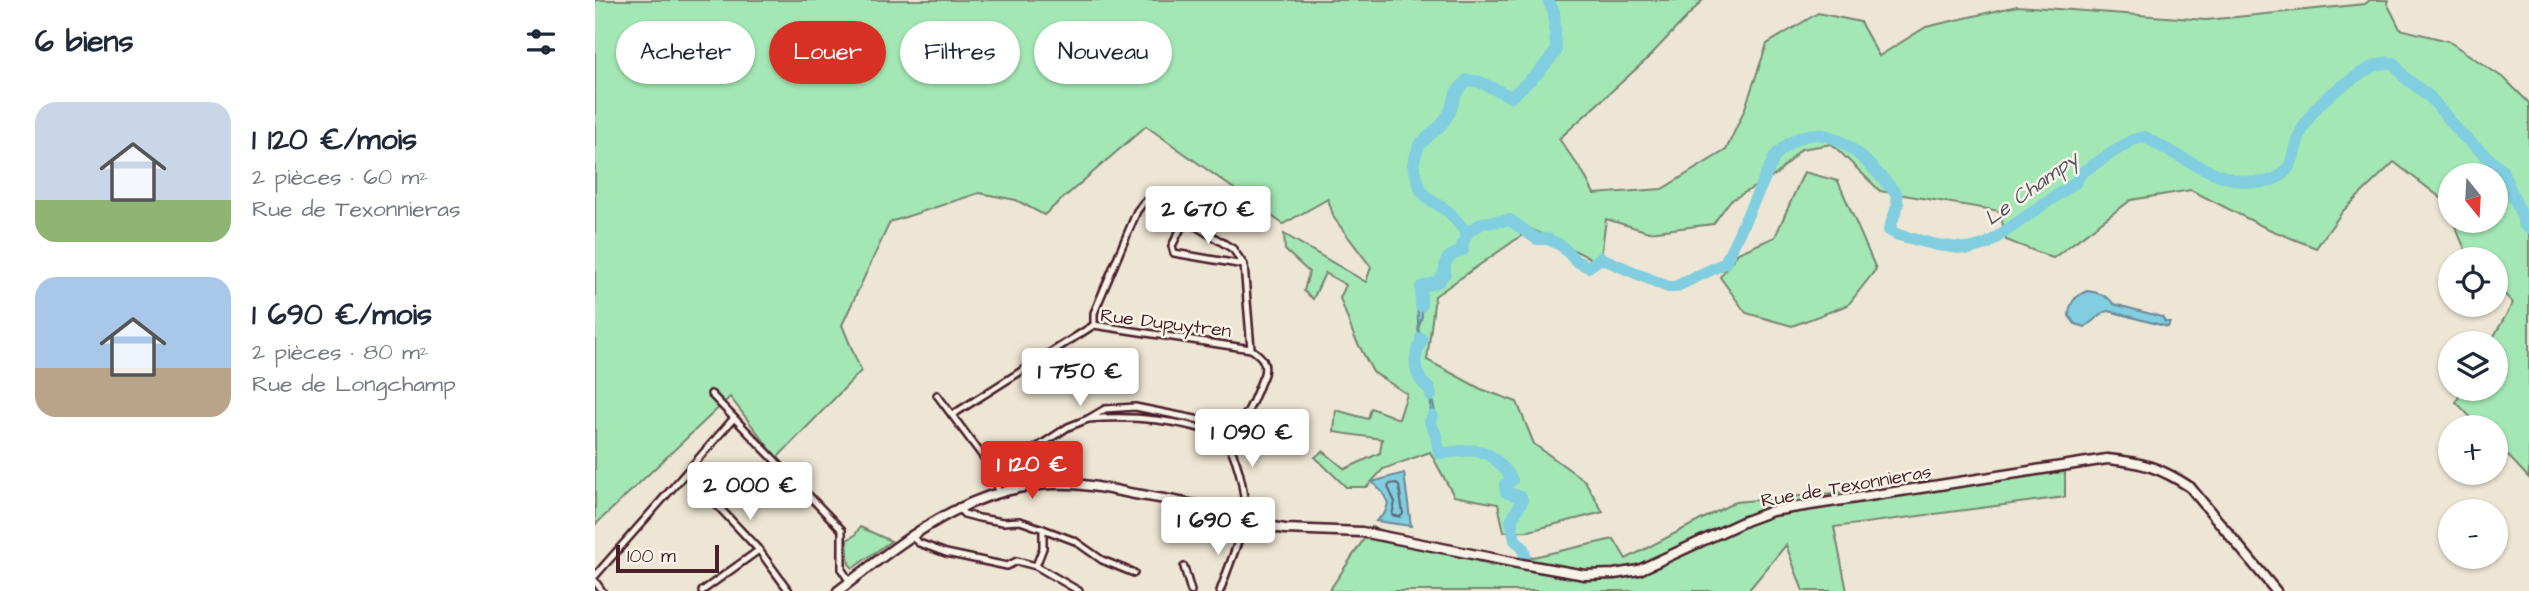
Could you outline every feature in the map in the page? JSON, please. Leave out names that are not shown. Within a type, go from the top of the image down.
[{"type":"main road","name":"Rue de Texonnieras","points":[[1255,524],[1362,532],[1585,575],[1614,575],[1639,570],[1772,511],[2107,459],[2141,462],[2190,487],[2276,591]]},
{"type":"main road","points":[[838,591],[911,536],[958,507],[1015,488],[1070,484],[1093,487],[1216,510],[1234,519]]},
{"type":"main road","points":[[1245,509],[1254,514],[1255,524],[1250,530],[1241,531],[1235,526],[1234,519],[1238,512],[1245,509]]},
{"type":"street","points":[[1094,325],[1094,313],[1137,211],[1144,202],[1155,201],[1233,249],[1244,265],[1251,349]]},
{"type":"street","points":[[1185,220],[1172,246],[1174,253],[1244,265]]},
{"type":"street","name":"Rue Dupuytren","points":[[953,415],[1094,325],[1251,349],[1264,359],[1264,374],[1243,423],[1226,438]]},
{"type":"street","points":[[711,394],[842,530],[842,570],[850,582]]},
{"type":"street","points":[[937,395],[996,474],[998,493]]},
{"type":"street","points":[[996,474],[1069,427],[1105,409],[1135,407],[1215,423],[1226,438],[1238,467],[1245,509]]},
{"type":"street","points":[[601,591],[595,579],[734,418]]},
{"type":"street","points":[[1088,419],[1140,418],[1212,432],[1226,438]]},
{"type":"street","points":[[1008,467],[1015,488]]},
{"type":"street","points":[[687,473],[759,550],[789,591]]},
{"type":"street","points":[[958,507],[964,514],[979,518],[1003,522],[1020,521],[1043,529],[1075,541],[1102,560],[1134,573]]},
{"type":"street","points":[[1036,566],[1043,548],[1043,529]]},
{"type":"street","points":[[1220,591],[1241,531]]},
{"type":"street","points":[[911,536],[919,543],[946,554],[1007,566],[1017,561],[1036,566],[1079,591]]},
{"type":"street","points":[[702,591],[759,550]]},
{"type":"street","points":[[1184,567],[1191,591]]},
{"type":"green space","points":[[595,0],[1703,0],[1646,60],[1559,139],[1584,174],[1594,194],[1662,189],[1726,150],[1744,111],[1767,44],[1818,13],[1860,22],[1879,56],[1926,27],[2017,6],[2206,20],[2388,0],[2400,29],[2448,41],[2505,79],[2529,103],[2529,478],[2508,456],[2508,415],[2468,415],[2456,402],[2508,401],[2508,331],[2497,331],[2505,317],[2508,317],[2513,303],[2508,298],[2508,247],[2464,247],[2458,233],[2508,233],[2508,163],[2438,163],[2438,196],[2394,162],[2343,211],[2316,248],[2266,228],[2191,190],[2131,200],[2053,258],[2006,240],[2000,211],[1880,191],[1832,144],[1801,149],[1777,174],[1730,201],[1713,224],[1649,232],[1606,219],[1600,263],[1531,229],[1435,296],[1427,360],[1481,389],[1517,402],[1534,444],[1585,481],[1603,512],[1529,531],[1504,532],[1498,504],[1454,496],[1430,452],[1383,469],[1367,487],[1346,487],[1315,457],[1323,451],[1345,469],[1380,453],[1382,439],[1334,432],[1336,410],[1368,419],[1371,408],[1399,419],[1407,394],[1373,372],[1354,336],[1340,298],[1346,285],[1325,273],[1313,299],[1304,291],[1309,272],[1285,250],[1284,234],[1366,282],[1371,267],[1334,218],[1328,199],[1283,224],[1146,126],[1044,215],[1016,200],[979,193],[890,222],[842,325],[861,371],[777,458],[730,397],[595,525]]},
{"type":"green space","points":[[1804,172],[1838,181],[1876,269],[1848,305],[1792,326],[1746,313],[1720,277],[1738,253],[1775,237]]},
{"type":"green space","points":[[2065,472],[2065,497],[1834,527],[1847,591],[1803,591],[1786,545],[1748,591],[1329,591],[1372,527],[1492,566],[1614,539],[1626,559],[1735,502]]},
{"type":"green space","points":[[860,527],[891,541],[853,568],[849,564],[847,540],[855,535]]},
{"type":"water","points":[[1473,77],[1480,80],[1480,83],[1467,80],[1462,83],[1449,111],[1464,78]]},
{"type":"water","points":[[1448,112],[1444,120],[1419,145],[1413,164],[1421,191],[1429,200],[1449,212],[1467,233],[1463,250],[1447,261],[1443,276],[1435,282],[1421,287],[1422,316],[1419,328],[1418,304],[1421,285],[1436,280],[1444,270],[1441,266],[1449,253],[1461,249],[1463,233],[1455,222],[1428,203],[1417,190],[1412,161],[1421,139],[1440,123]]},
{"type":"water","points":[[2087,291],[2102,295],[2114,304],[2162,317],[2165,322],[2170,322],[2168,327],[2109,311],[2085,327],[2075,324],[2069,316],[2070,307],[2076,298]]},
{"type":"water","points":[[1419,333],[1422,340],[1415,351],[1417,375],[1421,383],[1430,390],[1435,412],[1431,422],[1438,441],[1439,453],[1480,451],[1494,458],[1502,466],[1512,480],[1505,484],[1506,492],[1521,497],[1522,501],[1514,519],[1513,531],[1508,520],[1518,506],[1519,499],[1507,496],[1501,490],[1501,484],[1509,479],[1509,476],[1497,463],[1482,453],[1441,456],[1435,453],[1438,446],[1428,423],[1431,401],[1426,388],[1419,386],[1413,363],[1414,350],[1421,340]]},
{"type":"water","points":[[1404,473],[1411,526],[1376,521],[1385,513],[1388,503],[1372,482]]},
{"type":"water","points":[[1513,533],[1523,546],[1525,558],[1522,549],[1514,543]]},
{"type":"waterway","name":"Le Champy","points":[[1548,0],[1554,12],[1556,52],[1537,74],[1511,97],[1480,82],[1467,80],[1456,93],[1450,112],[1441,125],[1419,145],[1413,164],[1421,191],[1449,212],[1467,233],[1482,223],[1510,220],[1537,239],[1548,239],[1562,246],[1575,260],[1588,267],[1601,258],[1668,287],[1675,287],[1725,263],[1775,156],[1793,141],[1809,135],[1825,135],[1841,142],[1855,152],[1896,193],[1898,204],[1889,230],[1937,245],[1968,249],[1987,244],[2076,182],[2081,173],[2132,140],[2145,137],[2219,175],[2240,181],[2260,182],[2277,178],[2290,165],[2300,134],[2321,103],[2366,70],[2388,63],[2394,63],[2404,77],[2430,97],[2462,135],[2502,170],[2523,224],[2529,228]]},
{"type":"waterway","points":[[1421,306],[1421,287],[1438,282],[1445,273],[1445,264],[1449,258],[1463,250],[1467,233]]},
{"type":"waterway","points":[[1421,338],[1416,360],[1417,373],[1430,389],[1431,396]]},
{"type":"waterway","points":[[1433,416],[1430,422],[1436,435],[1439,453],[1470,450],[1484,453],[1498,462],[1509,475],[1512,480],[1505,484],[1506,492],[1521,497],[1522,501],[1511,521],[1515,540],[1524,550],[1524,562]]}]
